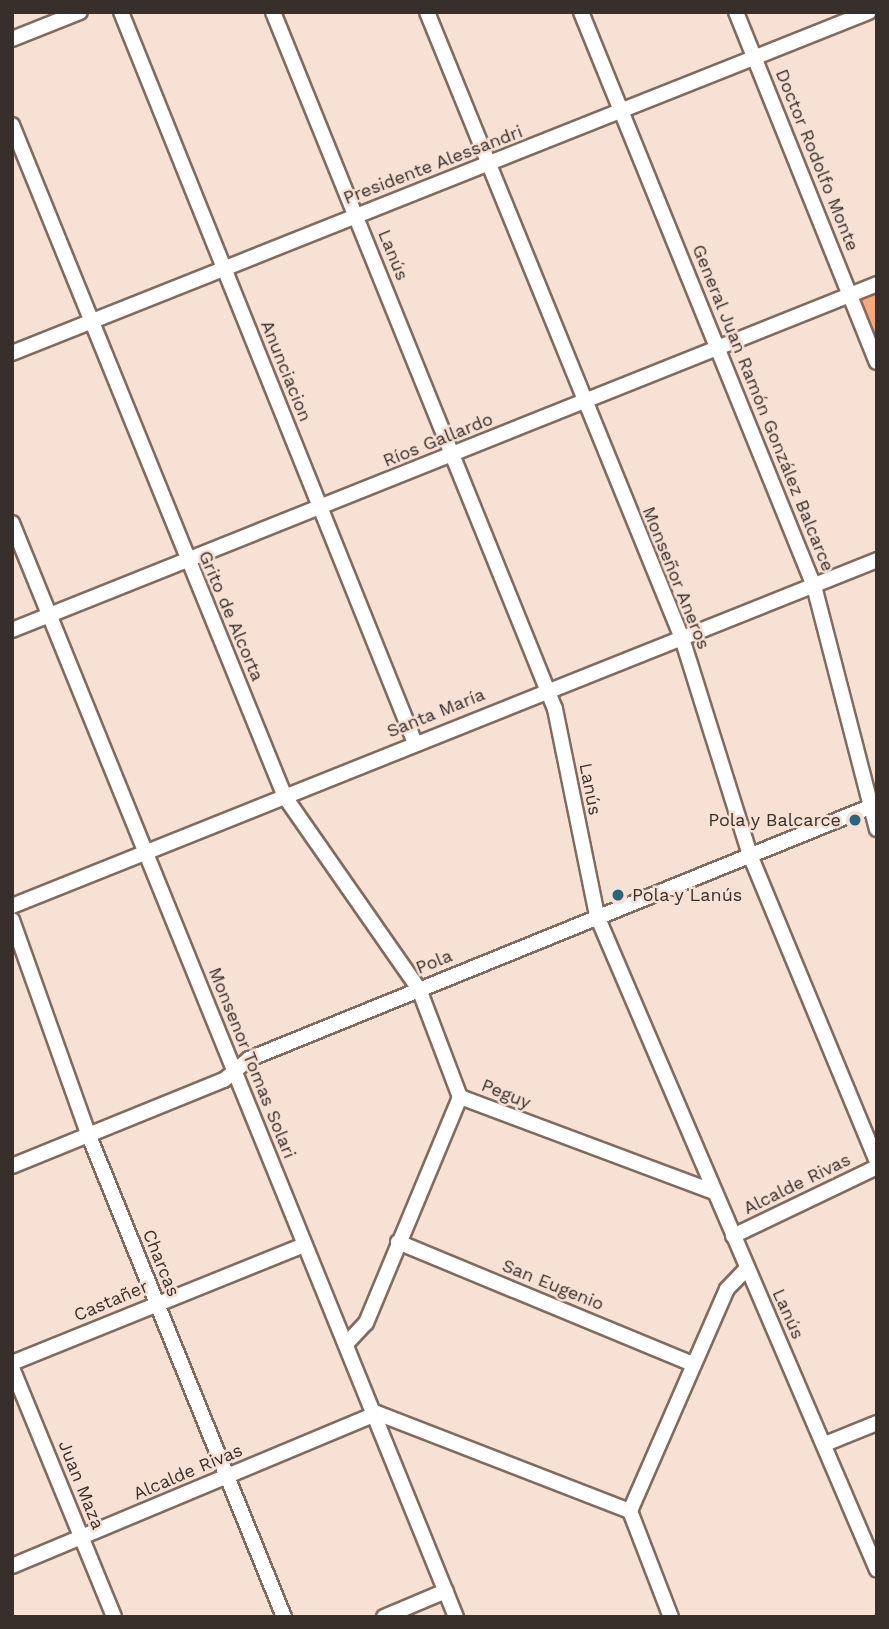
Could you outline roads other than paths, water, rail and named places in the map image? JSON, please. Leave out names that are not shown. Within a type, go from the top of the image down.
[{"type":"street","points":[[12,39],[80,12]]},
{"type":"street","name":"Anunciacion","points":[[121,12],[415,743]]},
{"type":"street","name":"Lanús","points":[[273,12],[547,688],[597,916],[877,1570]]},
{"type":"street","name":"Monseñor Aneros","points":[[427,12],[682,638],[750,855],[877,1165]]},
{"type":"street","name":"General Juan Ramón González Balcarce","points":[[581,12],[814,586],[877,829]]},
{"type":"street","name":"Doctor Rodolfo Monte","points":[[736,12],[877,362]]},
{"type":"street","name":"Presidente Alessandri","points":[[12,353],[869,12]]},
{"type":"street","name":"Grito de Alcorta","points":[[12,125],[285,797],[419,989],[460,1097]]},
{"type":"street","name":"Ríos Gallardo","points":[[12,630],[186,558],[319,508],[877,284]]},
{"type":"street","name":"Monsenor Tomas Solari","points":[[12,523],[304,1245],[377,1413],[456,1617]]},
{"type":"street","name":"Santa María","points":[[12,906],[148,855],[547,688],[682,638],[877,560]]},
{"type":"street","name":"Pola","points":[[12,1166],[89,1136],[419,989],[872,806]]},
{"type":"street","name":"Charcas","points":[[12,920],[89,1136],[284,1617]]},
{"type":"street","name":"Peguy","points":[[348,1342],[366,1323],[460,1097],[714,1192]]},
{"type":"street","name":"Alcalde Rivas","points":[[733,1236],[877,1165]]},
{"type":"street","name":"San Eugenio","points":[[398,1242],[693,1364]]},
{"type":"street","name":"Castañer","points":[[12,1366],[156,1303],[304,1245]]},
{"type":"street","points":[[671,1617],[630,1511],[727,1289],[747,1269]]},
{"type":"street","name":"Juan Maza","points":[[12,1366],[114,1617]]},
{"type":"street","points":[[377,1413],[630,1511]]},
{"type":"street","name":"Alcalde Rivas","points":[[12,1566],[377,1413]]},
{"type":"street","points":[[825,1444],[877,1423]]},
{"type":"street","points":[[384,1617],[446,1591]]},
{"type":"place","name":"Pola y Balcarce","points":[[855,820]]},
{"type":"place","name":"Pola y Lanús","points":[[618,895]]}]
